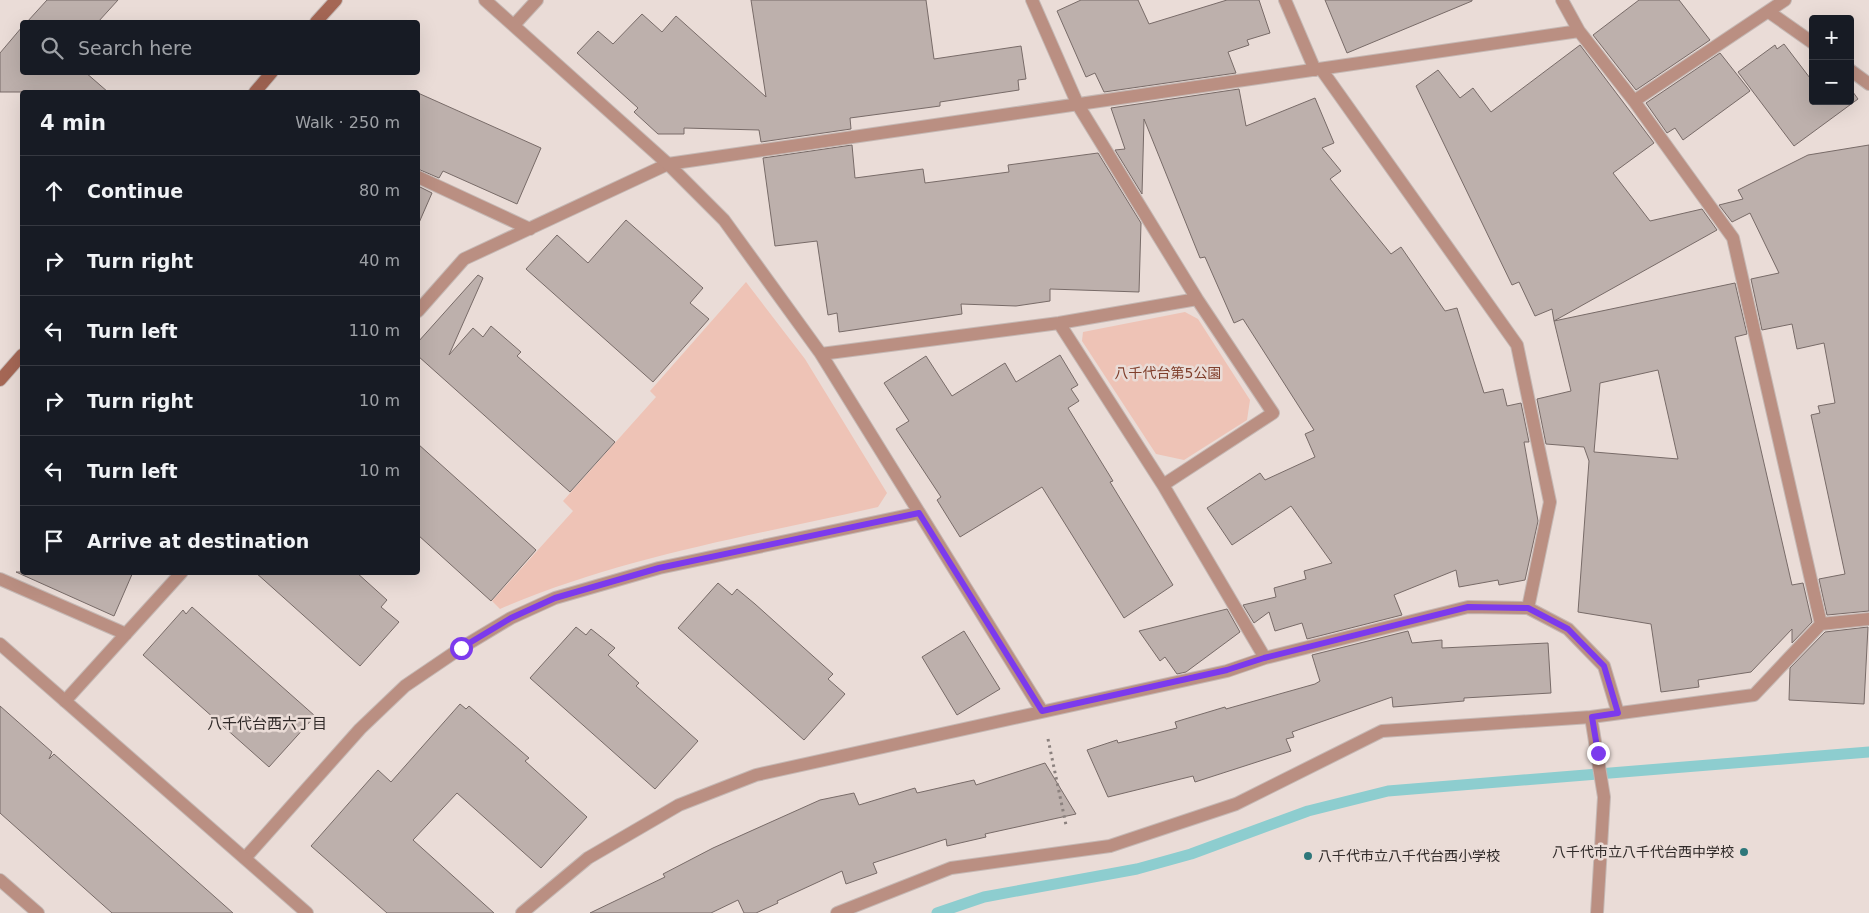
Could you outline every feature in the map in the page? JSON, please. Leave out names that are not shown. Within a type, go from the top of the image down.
[{"type":"main road","points":[[318,20],[336,0]]},
{"type":"main road","points":[[256,90],[269,75]]},
{"type":"main road","points":[[0,380],[20,357]]},
{"type":"street","points":[[486,0],[668,164],[724,220],[821,354],[1042,711]]},
{"type":"street","points":[[514,25],[537,0]]},
{"type":"street","points":[[1032,0],[1078,105],[1197,299],[1273,413],[1163,484]]},
{"type":"street","points":[[1285,0],[1318,70],[1517,345],[1550,502],[1528,608]]},
{"type":"street","points":[[1562,0],[1579,31],[1634,101],[1733,238],[1821,624]]},
{"type":"street","points":[[1634,101],[1785,0]]},
{"type":"street","points":[[1769,12],[1809,40]]},
{"type":"street","points":[[420,309],[464,260],[668,164],[1579,31]]},
{"type":"street","points":[[1854,73],[1869,84]]},
{"type":"street","points":[[420,178],[530,229]]},
{"type":"street","points":[[821,354],[1059,322],[1197,299]]},
{"type":"street","points":[[1059,322],[1163,484],[1264,658]]},
{"type":"street","points":[[245,858],[360,729],[405,686],[461,648],[511,618],[555,598],[659,568],[919,513]]},
{"type":"street","points":[[65,701],[179,575]]},
{"type":"street","points":[[0,579],[126,634]]},
{"type":"street","points":[[522,913],[588,858],[679,805],[756,775],[1227,670],[1264,658],[1468,607],[1528,608],[1568,629],[1604,666],[1618,713]]},
{"type":"street","points":[[837,913],[951,868],[1110,846],[1236,804],[1382,731],[1592,717],[1754,695],[1821,624],[1869,619]]},
{"type":"street","points":[[0,644],[307,913]]},
{"type":"street","points":[[1592,717],[1604,796],[1598,913]]},
{"type":"street","points":[[0,880],[38,913]]},
{"type":"path","points":[[1042,711],[1072,850]]},
{"type":"green space","points":[[746,282],[805,359],[887,493],[878,507],[686,549],[592,575],[500,609],[492,601],[573,511],[563,501],[656,397],[650,391]]},
{"type":"green space","name":"八千代台第5公園","points":[[1185,312],[1198,319],[1250,400],[1247,420],[1184,460],[1156,454],[1082,341],[1083,332]]},
{"type":"building","points":[[47,0],[118,0],[100,20],[29,20]]},
{"type":"building","points":[[751,0],[926,0],[934,59],[1021,46],[1026,79],[1018,80],[1019,90],[940,102],[940,106],[850,118],[851,129],[761,142],[759,130],[684,128],[684,134],[658,134],[634,112],[638,108],[577,53],[598,31],[613,44],[642,14],[662,32],[676,16],[766,97]]},
{"type":"building","points":[[1081,0],[1138,0],[1149,24],[1227,0],[1259,0],[1270,33],[1247,40],[1249,45],[1228,52],[1236,73],[1104,92],[1095,73],[1086,77],[1057,11]]},
{"type":"building","points":[[1325,0],[1472,0],[1472,1],[1347,53]]},
{"type":"building","points":[[1639,0],[1679,0],[1710,40],[1636,90],[1593,35]]},
{"type":"building","points":[[20,29],[20,75],[88,75],[106,90],[20,90],[20,92],[0,92],[0,53]]},
{"type":"building","points":[[1784,44],[1809,77],[1809,105],[1850,105],[1794,146],[1738,72],[1775,45],[1777,49]]},
{"type":"building","points":[[1580,45],[1654,143],[1613,173],[1650,221],[1702,209],[1717,230],[1554,321],[1552,309],[1535,316],[1519,282],[1512,285],[1416,86],[1438,70],[1460,98],[1473,88],[1491,112]]},
{"type":"building","points":[[1720,53],[1750,91],[1683,140],[1675,128],[1667,133],[1646,103]]},
{"type":"building","points":[[1239,89],[1246,126],[1315,98],[1334,143],[1322,148],[1341,171],[1330,179],[1391,254],[1401,247],[1445,311],[1457,308],[1484,393],[1503,389],[1507,406],[1521,403],[1529,442],[1524,442],[1538,521],[1525,580],[1499,585],[1498,580],[1459,587],[1456,570],[1394,595],[1402,615],[1307,639],[1302,623],[1275,631],[1269,612],[1254,623],[1243,605],[1276,597],[1274,588],[1306,579],[1304,571],[1332,563],[1291,506],[1232,545],[1207,508],[1260,473],[1265,480],[1315,457],[1305,434],[1314,430],[1243,319],[1234,323],[1205,257],[1200,258],[1144,119],[1142,194],[1115,150],[1125,149],[1111,108]]},
{"type":"building","points":[[420,94],[541,148],[517,204],[443,171],[439,178],[420,170]]},
{"type":"building","points":[[1854,94],[1858,99],[1854,102]]},
{"type":"building","points":[[852,145],[855,178],[923,169],[925,183],[1009,172],[1008,165],[1098,153],[1141,223],[1139,292],[1050,289],[1050,301],[1016,306],[961,304],[962,314],[839,332],[837,313],[828,315],[817,241],[775,246],[763,158]]},
{"type":"building","points":[[1869,145],[1869,611],[1827,615],[1819,579],[1845,574],[1811,415],[1820,413],[1818,406],[1835,403],[1824,343],[1797,349],[1792,324],[1762,330],[1751,279],[1779,273],[1750,213],[1732,222],[1719,205],[1743,199],[1738,190],[1808,155]]},
{"type":"building","points":[[420,187],[432,193],[420,220]]},
{"type":"building","points":[[626,220],[703,288],[690,303],[709,319],[653,382],[526,269],[557,235],[588,263]]},
{"type":"building","points":[[478,275],[483,278],[449,355],[473,328],[483,337],[491,326],[521,352],[517,356],[615,442],[570,492],[420,358],[420,340]]},
{"type":"building","points":[[1735,283],[1747,334],[1735,337],[1792,585],[1803,583],[1812,622],[1792,643],[1792,629],[1751,672],[1698,680],[1699,687],[1661,692],[1651,624],[1578,612],[1589,461],[1584,447],[1546,444],[1537,399],[1571,391],[1554,321]],"holes":[[[1658,370],[1678,459],[1594,452],[1600,383]]]},
{"type":"building","points":[[1060,355],[1078,385],[1071,389],[1079,401],[1068,408],[1113,481],[1110,482],[1173,585],[1124,618],[1042,487],[960,537],[937,500],[941,497],[896,429],[909,421],[884,383],[926,356],[952,396],[1005,363],[1016,382]]},
{"type":"building","points":[[420,446],[536,550],[491,601],[420,537]]},
{"type":"building","points":[[23,575],[132,575],[114,616]]},
{"type":"building","points":[[258,575],[359,575],[387,600],[381,607],[399,622],[360,666]]},
{"type":"building","points":[[718,583],[732,595],[737,589],[755,604],[833,674],[828,679],[845,694],[804,740],[678,628]]},
{"type":"building","points":[[192,607],[315,716],[269,767],[143,655],[183,610],[186,614]]},
{"type":"building","points":[[1227,609],[1240,632],[1186,672],[1177,674],[1165,657],[1160,661],[1139,631]]},
{"type":"building","points":[[576,627],[586,635],[591,629],[615,648],[608,655],[639,683],[636,686],[698,741],[655,789],[530,678]]},
{"type":"building","points":[[1868,627],[1864,704],[1789,700],[1790,668],[1825,632]]},
{"type":"building","points":[[964,631],[1000,689],[957,715],[922,657]]},
{"type":"building","points":[[1408,631],[1412,643],[1442,640],[1442,648],[1548,643],[1551,693],[1464,698],[1464,701],[1393,707],[1392,697],[1292,732],[1294,737],[1286,739],[1291,751],[1195,782],[1193,776],[1108,797],[1087,750],[1117,740],[1118,743],[1177,728],[1175,722],[1315,684],[1320,681],[1312,655]]},
{"type":"building","points":[[460,704],[466,709],[469,706],[529,758],[525,761],[587,817],[541,868],[457,793],[413,840],[494,913],[387,913],[311,846],[378,770],[391,782]]},
{"type":"building","points":[[0,706],[52,752],[49,759],[54,754],[233,913],[112,913],[0,813]]},
{"type":"building","points":[[1045,763],[1076,814],[985,834],[986,837],[947,846],[946,839],[873,863],[877,873],[846,884],[842,871],[777,901],[778,903],[756,913],[744,913],[738,900],[711,913],[590,913],[665,877],[663,874],[713,848],[820,800],[854,793],[859,805],[915,788],[917,793],[974,780],[976,785]]},
{"type":"waterway","points":[[937,913],[984,897],[1137,869],[1191,854],[1308,811],[1388,791],[1869,752]]},
{"type":"place","name":"八千代市立八千代台西中学校","points":[[1744,852]]},
{"type":"place","name":"八千代市立八千代台西小学校","points":[[1308,856]]},
{"type":"district","name":"八千代台西六丁目","points":[[267,724]]},
{"type":"route","points":[[461,648],[511,618],[555,598],[659,568],[919,513],[1042,711],[1227,670],[1264,658],[1468,607],[1528,608],[1568,629],[1604,666],[1618,713],[1592,717],[1598,753]]}]
